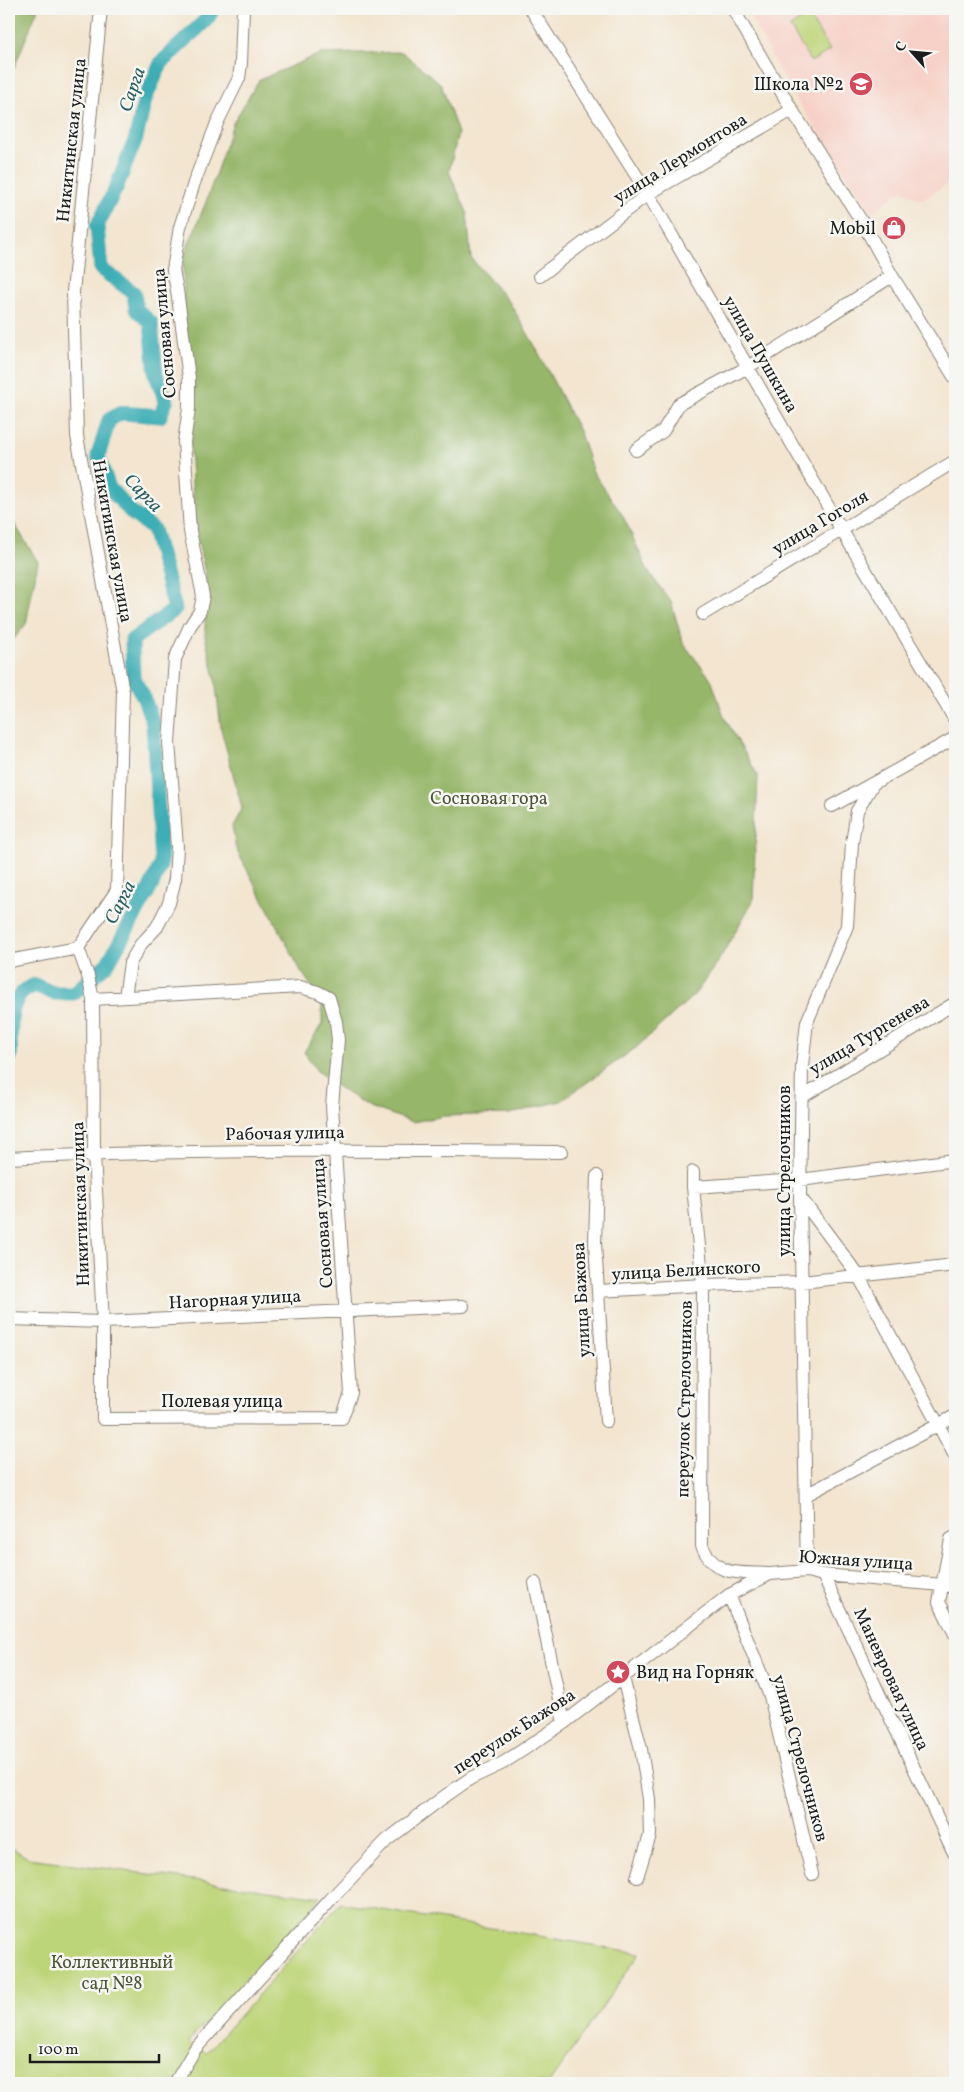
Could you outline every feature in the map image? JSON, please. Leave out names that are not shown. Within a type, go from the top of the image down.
[{"type":"street","name":"Никитинская улица","points":[[101,9],[73,292],[77,436],[122,692],[117,890],[78,948],[91,987],[94,1154],[103,1322],[103,1419]]},
{"type":"street","name":"Сосновая улица","points":[[243,9],[242,63],[239,78],[216,123],[194,184],[180,227],[172,270],[177,290],[189,378],[189,409],[184,442],[190,531],[203,596],[200,611],[183,639],[175,659],[169,742],[177,847],[175,879],[169,903],[157,927],[141,944],[130,963],[125,997],[300,987],[318,992],[329,998],[336,1022],[338,1040],[332,1106],[351,1393],[342,1418]]},
{"type":"street","name":"улица Пушкина","points":[[532,9],[648,194],[841,529],[955,720]]},
{"type":"street","points":[[733,9],[792,110],[955,378]]},
{"type":"street","name":"улица Лермонтова","points":[[540,276],[648,194],[792,110]]},
{"type":"street","points":[[636,450],[662,431],[679,404],[748,367],[892,276]]},
{"type":"street","name":"улица Гоголя","points":[[703,614],[955,461]]},
{"type":"street","points":[[832,806],[955,738]]},
{"type":"street","name":"улица Стрелочников","points":[[807,1571],[800,1197],[802,1066],[807,1022],[847,926],[852,843],[857,811],[873,784]]},
{"type":"street","points":[[9,961],[78,948]]},
{"type":"street","points":[[91,987],[125,997]]},
{"type":"street","name":"улица Тургенева","points":[[802,1097],[955,1003]]},
{"type":"street","name":"Рабочая улица","points":[[9,1158],[94,1154],[335,1150],[561,1152]]},
{"type":"street","points":[[693,1187],[800,1180],[955,1160]]},
{"type":"street","name":"переулок Стрелочников","points":[[694,1172],[693,1187],[703,1285],[702,1546],[707,1559],[716,1567],[726,1572],[770,1574]]},
{"type":"street","name":"улица Бажова","points":[[597,1176],[595,1243],[606,1422]]},
{"type":"street","points":[[800,1197],[858,1275],[955,1456]]},
{"type":"street","name":"улица Белинского","points":[[598,1291],[802,1282],[955,1265]]},
{"type":"street","name":"Нагорная улица","points":[[9,1319],[103,1322],[462,1306]]},
{"type":"street","points":[[806,1495],[955,1416]]},
{"type":"street","name":"Полевая улица","points":[[103,1419],[342,1418]]},
{"type":"street","points":[[955,1537],[951,1539],[938,1602],[955,1634]]},
{"type":"street","name":"Южная улица","points":[[729,1596],[770,1574],[807,1571],[823,1575],[955,1586]]},
{"type":"street","name":"Маневровая улица","points":[[823,1575],[954,1852]]},
{"type":"street","points":[[535,1583],[564,1723]]},
{"type":"street","name":"улица Стрелочников","points":[[729,1596],[770,1696],[812,1874]]},
{"type":"street","name":"переулок Бажова","points":[[175,2083],[195,2049],[361,1867],[388,1840],[471,1778],[503,1763],[564,1723],[729,1596]]},
{"type":"street","points":[[623,1678],[641,1749],[649,1798],[650,1835],[637,1877]]},
{"type":"shaded area","name":"Школа №2","points":[[746,9],[955,9],[955,179],[923,200],[902,191],[872,212],[793,95]]},
{"type":"green space","points":[[9,9],[38,9],[9,80]]},
{"type":"green space","points":[[808,15],[830,50],[811,62],[790,27]]},
{"type":"green space","name":"Сосновая гора","points":[[402,52],[441,84],[458,133],[449,172],[467,212],[471,258],[510,303],[535,346],[580,433],[593,472],[623,516],[648,571],[671,602],[683,643],[711,679],[724,717],[758,776],[753,901],[716,965],[695,994],[637,1047],[561,1101],[509,1114],[444,1116],[413,1122],[370,1107],[339,1088],[317,1071],[304,1052],[322,1024],[322,1002],[301,971],[236,849],[232,826],[242,808],[221,729],[215,678],[205,636],[206,577],[194,524],[183,258],[206,202],[233,123],[259,80],[320,54]]},
{"type":"green space","points":[[9,495],[14,523],[38,562],[26,624],[9,645]]},
{"type":"green space","name":"Коллективный сад №8","points":[[9,1846],[28,1858],[321,1897],[188,2042],[195,2049],[206,2053],[341,1903],[640,1953],[549,2083],[9,2083]]},
{"type":"waterway","name":"Сарга","points":[[9,1058],[12,1015],[18,997],[25,990],[35,985],[53,993],[74,993],[108,963],[152,885],[161,863],[153,723],[143,696],[133,678],[132,640],[175,609],[153,529],[132,513],[109,488],[98,456],[109,420],[121,413],[160,416],[166,401],[156,375],[151,323],[136,309],[134,293],[101,269],[97,226],[116,188],[136,138],[145,99],[161,63],[207,19],[213,9]]},
{"type":"place","name":"Школа №2","points":[[861,84]]},
{"type":"place","name":"Mobil","points":[[894,228]]},
{"type":"place","name":"Вид на Горняк","points":[[618,1672]]}]
